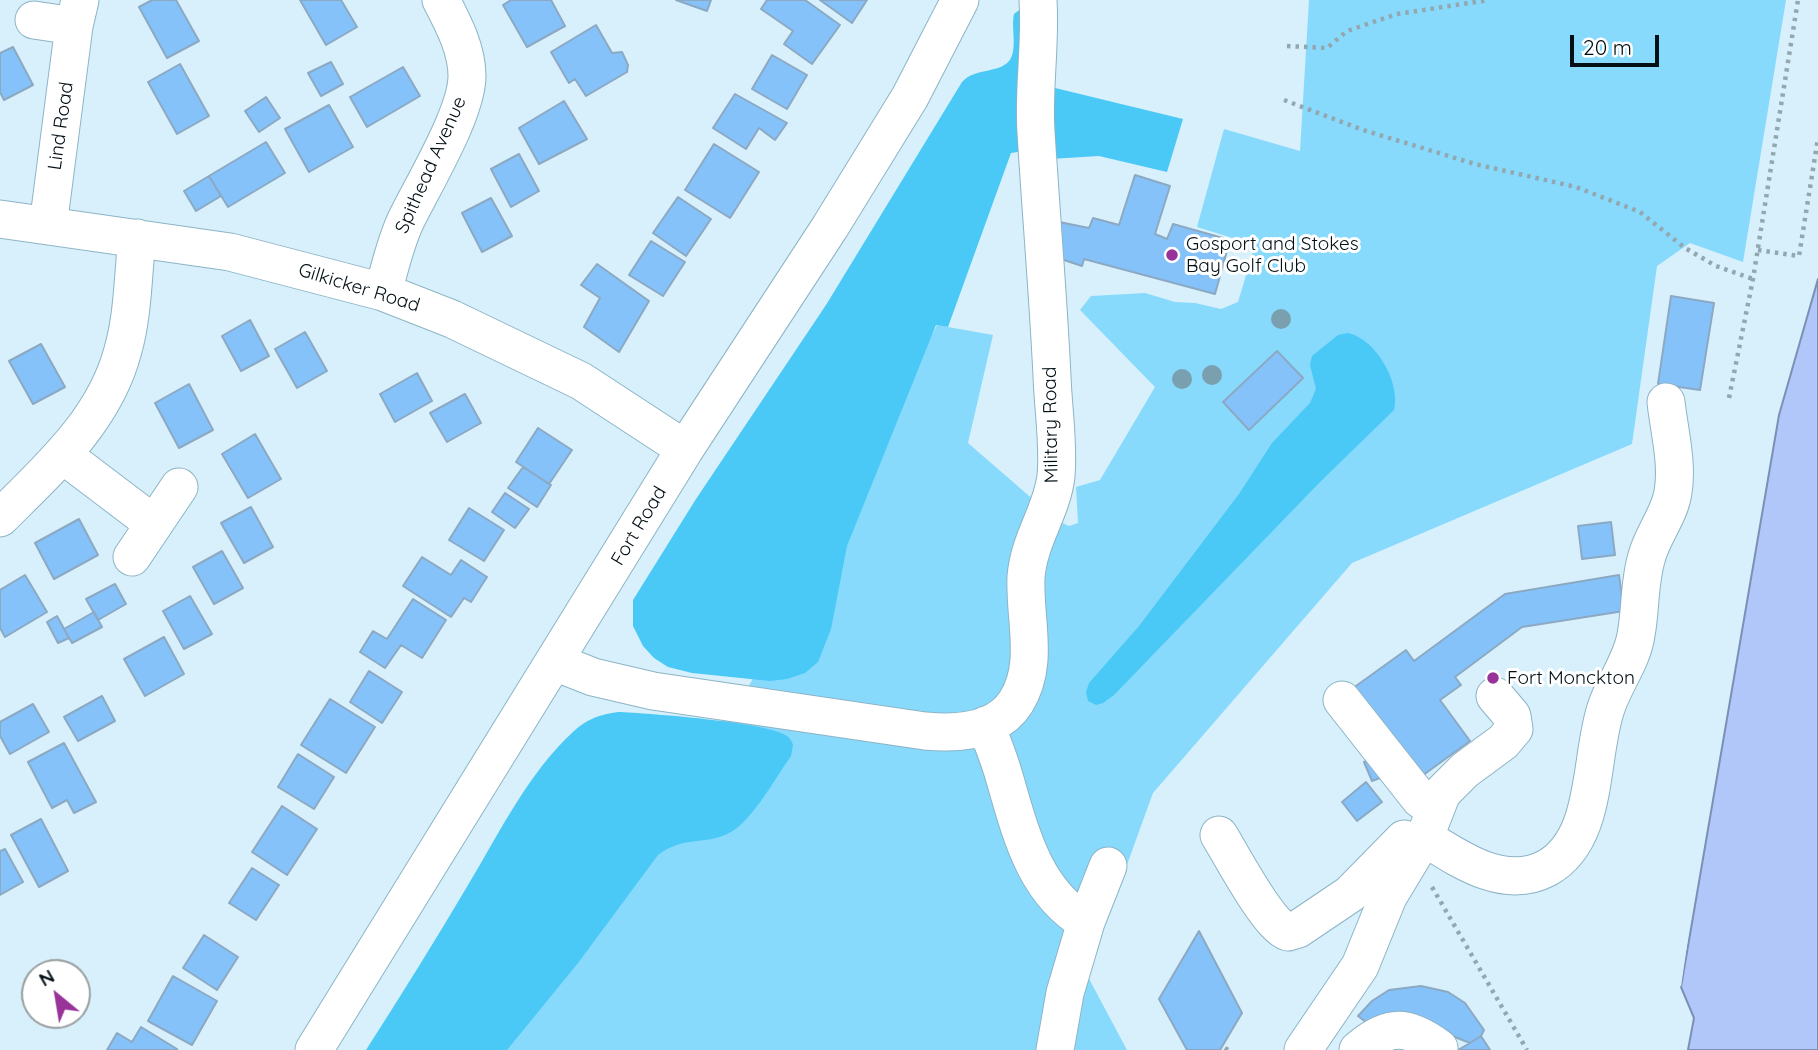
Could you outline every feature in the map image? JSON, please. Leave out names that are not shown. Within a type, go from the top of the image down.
[{"type":"street","name":"Spithead Avenue","points":[[383,292],[401,232],[464,96],[467,77],[461,44],[441,0]]},
{"type":"street","name":"Fort Road","points":[[314,1050],[685,449],[830,227],[903,109],[960,0]]},
{"type":"street","name":"Military Road","points":[[555,662],[593,677],[653,691],[872,724],[957,732],[986,725],[1007,713],[1015,704],[1026,682],[1029,657],[1027,566],[1056,475],[1035,120],[1038,0]]},
{"type":"street","name":"Lind Road","points":[[34,20],[77,13],[48,226]]},
{"type":"street","name":"Gilkicker Road","points":[[0,219],[230,252],[383,292],[452,318],[582,381],[685,449]]},
{"type":"street","points":[[0,518],[63,455],[100,405],[116,372],[126,338],[137,238]]},
{"type":"street","points":[[1219,835],[1269,916],[1279,928],[1288,932],[1298,929],[1328,910],[1360,886],[1418,827],[1477,867],[1497,874],[1528,875],[1559,859],[1576,838],[1586,810],[1605,709],[1634,644],[1647,556],[1673,493],[1674,471],[1666,402]]},
{"type":"street","points":[[63,455],[154,524]]},
{"type":"street","points":[[132,557],[179,487]]},
{"type":"street","points":[[1303,1050],[1360,966],[1388,897],[1425,833],[1438,799],[1448,786],[1503,742],[1514,729],[1512,716],[1495,696]]},
{"type":"street","points":[[1342,701],[1420,799],[1425,833]]},
{"type":"street","points":[[986,725],[1038,872],[1060,902],[1086,922]]},
{"type":"street","points":[[1055,1050],[1065,993],[1086,922],[1108,866]]},
{"type":"street","points":[[1358,1050],[1379,1035],[1399,1029],[1420,1036],[1439,1048]]},
{"type":"path","points":[[1287,46],[1327,48],[1347,31],[1397,14],[1489,0]]},
{"type":"path","points":[[1729,398],[1753,279],[1798,0]]},
{"type":"path","points":[[1284,100],[1363,130],[1475,164],[1576,187],[1640,212],[1685,248],[1716,266],[1753,279]]},
{"type":"path","points":[[1758,250],[1799,256],[1818,138]]},
{"type":"path","points":[[1425,833],[1527,1050]]},
{"type":"shaded area","points":[[1309,0],[1786,0],[1743,262],[1690,243],[1657,266],[1632,444],[1352,563],[1153,793],[1087,975],[1127,1050],[446,1050],[740,703],[937,325],[993,335],[968,443],[1058,521],[1069,526],[1078,523],[1076,487],[1100,480],[1155,387],[1080,310],[1091,296],[1145,293],[1175,302],[1221,309],[1238,302],[1255,245],[1197,227],[1224,129],[1300,151]]},
{"type":"shaded area","points":[[1022,8],[1051,87],[1183,119],[1167,172],[1099,156],[1050,159],[1049,147],[1011,153],[948,327],[936,325],[847,546],[831,629],[818,662],[805,673],[770,681],[692,673],[668,667],[654,658],[643,646],[633,626],[633,600],[696,499],[826,305],[962,82],[974,74],[1002,66],[1011,58],[1014,48],[1014,14]]},
{"type":"shaded area","points":[[1818,279],[1818,1050],[1688,1050],[1694,1018],[1681,987],[1779,415]]},
{"type":"shaded area","points":[[1348,333],[1368,344],[1384,364],[1394,387],[1394,410],[1320,482],[1114,695],[1096,705],[1088,701],[1086,692],[1089,683],[1139,626],[1239,494],[1272,443],[1310,403],[1316,389],[1310,365],[1312,356],[1338,335]]},
{"type":"shaded area","points":[[618,712],[757,726],[787,736],[793,745],[791,756],[753,812],[734,830],[716,838],[676,845],[658,855],[578,963],[507,1050],[366,1050],[516,804],[543,765],[584,723]]},
{"type":"pier","points":[[1700,853],[1681,987],[1678,982]]},
{"type":"building","points":[[152,0],[176,0],[199,41],[167,58],[139,7]]},
{"type":"building","points":[[300,0],[341,0],[357,27],[326,45]]},
{"type":"building","points":[[511,0],[551,0],[565,26],[527,47],[503,5]]},
{"type":"building","points":[[676,0],[711,0],[707,11]]},
{"type":"building","points":[[767,0],[805,0],[840,25],[812,64],[784,44],[793,31],[761,9]]},
{"type":"building","points":[[820,0],[867,0],[852,23]]},
{"type":"building","points":[[596,25],[612,53],[622,52],[628,65],[627,72],[586,96],[575,79],[569,83],[551,52]]},
{"type":"building","points":[[13,47],[33,85],[4,100],[0,92],[0,53]]},
{"type":"building","points":[[772,55],[807,75],[787,109],[752,89]]},
{"type":"building","points":[[331,62],[343,84],[321,96],[308,73]]},
{"type":"building","points":[[180,64],[209,116],[177,134],[148,82]]},
{"type":"building","points":[[403,67],[420,96],[367,127],[350,97]]},
{"type":"building","points":[[735,94],[787,123],[775,140],[759,128],[746,149],[713,128]]},
{"type":"building","points":[[266,97],[280,118],[259,132],[245,111]]},
{"type":"building","points":[[564,101],[587,139],[539,164],[519,128]]},
{"type":"building","points":[[329,105],[353,147],[309,172],[285,129]]},
{"type":"building","points":[[266,142],[285,173],[228,207],[209,176]]},
{"type":"building","points":[[714,144],[759,172],[730,218],[685,190]]},
{"type":"building","points":[[519,154],[539,191],[511,207],[491,169]]},
{"type":"building","points":[[1135,175],[1170,186],[1155,234],[1167,239],[1173,224],[1230,240],[1215,294],[1084,259],[1082,266],[1061,259],[1059,222],[1089,228],[1093,218],[1119,225]]},
{"type":"building","points":[[209,176],[221,196],[196,211],[184,191]]},
{"type":"building","points":[[678,197],[711,219],[686,256],[653,233]]},
{"type":"building","points":[[491,198],[512,236],[482,252],[462,213]]},
{"type":"building","points":[[651,241],[685,262],[663,296],[629,275]]},
{"type":"building","points":[[597,264],[649,301],[619,352],[584,327],[600,298],[581,285]]},
{"type":"building","points":[[1671,296],[1714,303],[1700,390],[1658,384]]},
{"type":"building","points":[[250,320],[269,356],[241,371],[222,336]]},
{"type":"building","points":[[305,332],[327,371],[297,388],[275,349]]},
{"type":"building","points":[[41,344],[65,387],[33,404],[9,361]]},
{"type":"building","points":[[1277,351],[1303,378],[1249,430],[1223,402]]},
{"type":"building","points":[[417,373],[432,401],[395,422],[380,394]]},
{"type":"building","points":[[189,384],[213,430],[179,448],[155,403]]},
{"type":"building","points":[[465,394],[481,423],[447,442],[430,413]]},
{"type":"building","points":[[538,428],[572,450],[549,484],[516,462]]},
{"type":"building","points":[[255,434],[281,479],[248,498],[222,454]]},
{"type":"building","points":[[523,467],[551,485],[537,507],[508,488]]},
{"type":"building","points":[[505,493],[529,509],[515,528],[492,512]]},
{"type":"building","points":[[251,507],[273,547],[244,563],[221,523]]},
{"type":"building","points":[[469,508],[504,530],[484,561],[449,540]]},
{"type":"building","points":[[79,519],[98,555],[54,579],[35,543]]},
{"type":"building","points":[[1611,522],[1615,555],[1582,559],[1578,526]]},
{"type":"building","points":[[222,551],[243,588],[214,604],[193,567]]},
{"type":"building","points":[[422,557],[451,575],[461,560],[487,577],[471,602],[464,598],[451,617],[403,586]]},
{"type":"building","points":[[25,575],[47,612],[5,637],[0,628],[0,590]]},
{"type":"building","points":[[1619,575],[1624,611],[1522,627],[1455,677],[1461,685],[1440,700],[1470,741],[1415,781],[1349,691],[1406,650],[1414,661],[1505,594]]},
{"type":"building","points":[[115,584],[126,604],[98,620],[86,599]]},
{"type":"building","points":[[190,596],[212,634],[184,649],[163,611]]},
{"type":"building","points":[[413,599],[446,620],[422,658],[401,645],[385,668],[360,652],[373,631],[387,639]]},
{"type":"building","points":[[94,612],[102,627],[72,643],[64,629]]},
{"type":"building","points":[[57,616],[69,638],[58,643],[47,622]]},
{"type":"building","points":[[164,637],[184,674],[145,696],[124,659]]},
{"type":"building","points":[[369,671],[402,692],[382,723],[350,702]]},
{"type":"building","points":[[102,696],[115,721],[78,741],[64,717]]},
{"type":"building","points":[[330,699],[375,727],[346,773],[301,745]]},
{"type":"building","points":[[33,704],[49,732],[10,754],[0,736],[0,722]]},
{"type":"building","points":[[64,743],[96,802],[74,813],[67,800],[52,808],[28,762]]},
{"type":"building","points":[[298,754],[334,777],[314,809],[278,787]]},
{"type":"building","points":[[1376,757],[1385,776],[1372,781],[1364,762]]},
{"type":"building","points":[[1366,782],[1382,802],[1357,821],[1342,802]]},
{"type":"building","points":[[282,806],[317,829],[287,875],[252,852]]},
{"type":"building","points":[[41,819],[68,871],[39,887],[11,835]]},
{"type":"building","points":[[5,849],[23,882],[0,895],[0,851]]},
{"type":"building","points":[[252,868],[279,885],[256,920],[229,903]]},
{"type":"building","points":[[1199,931],[1242,1013],[1220,1050],[1187,1050],[1159,999]]},
{"type":"building","points":[[204,935],[238,957],[217,990],[183,968]]},
{"type":"building","points":[[173,976],[217,1001],[192,1045],[148,1021]]},
{"type":"building","points":[[1421,986],[1448,992],[1465,1003],[1484,1030],[1481,1036],[1470,1043],[1422,1024],[1375,1029],[1358,1016],[1372,1001],[1389,990]]},
{"type":"building","points":[[141,1027],[177,1050],[107,1050],[117,1033],[132,1042]]},
{"type":"building","points":[[1481,1036],[1490,1050],[1458,1050],[1470,1043]]},
{"type":"place","name":"Gosport and Stokes Bay Golf Club","points":[[1172,255]]},
{"type":"place","name":"Fort Monckton","points":[[1493,678]]}]
